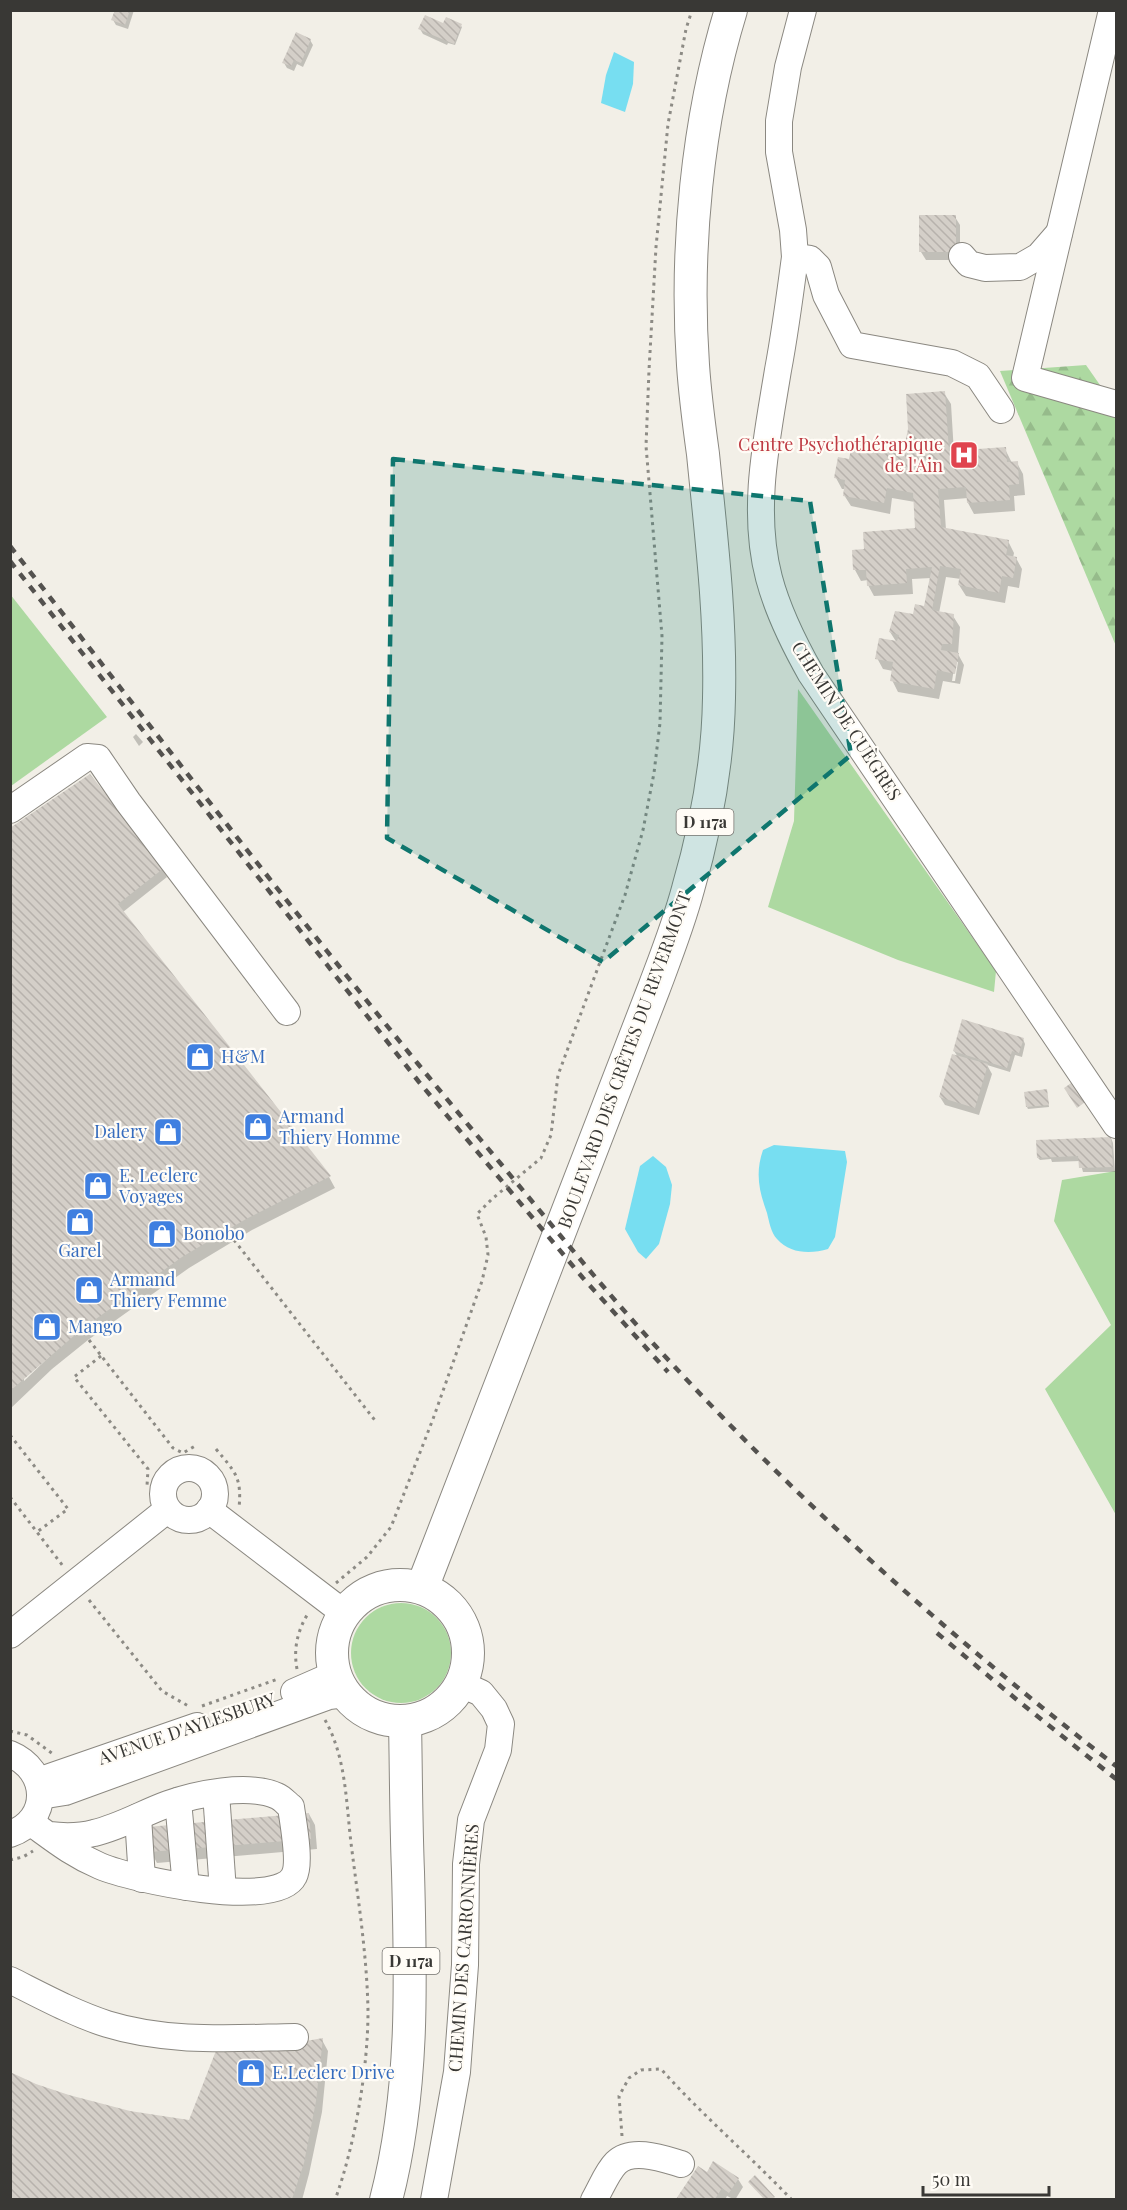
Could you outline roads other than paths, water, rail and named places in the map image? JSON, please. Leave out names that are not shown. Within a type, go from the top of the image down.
[{"type":"main road","name":"BOULEVARD DES CRÊTES DU REVERMONT","points":[[422,1588],[650,999],[688,892],[702,837],[713,776],[719,700],[719,627],[711,528],[693,365],[691,260],[702,138],[719,50],[731,10]]},
{"type":"main road","points":[[400,1584],[422,1588],[442,1599],[458,1617],[467,1638],[468,1662],[461,1684],[447,1703],[427,1716],[405,1721],[382,1719],[362,1710],[340,1684],[332,1653],[335,1632],[333,1605],[360,1598],[379,1588],[400,1584]]},
{"type":"main road","name":"D 117a","points":[[386,2199],[402,2118],[410,2033],[411,1972],[405,1721]]},
{"type":"street","name":"CHEMIN DE CUÈGRES","points":[[803,10],[788,67],[779,121],[779,152],[793,230],[795,258],[780,363],[769,416],[762,492],[768,577],[780,611],[811,674],[1116,1125]]},
{"type":"street","points":[[1112,10],[1025,378],[1116,404]]},
{"type":"street","points":[[962,256],[969,264],[985,268],[1020,267],[1039,256],[1059,233]]},
{"type":"street","points":[[795,258],[810,259],[818,267],[826,295],[852,345],[952,363],[978,376],[1001,410]]},
{"type":"street","points":[[10,810],[87,757],[98,758],[128,802],[287,1012]]},
{"type":"street","points":[[188,1468],[197,1469],[211,1477],[216,1495],[210,1510],[201,1518],[192,1521],[174,1516],[167,1510],[162,1494],[164,1484],[171,1474],[179,1469],[188,1468]]},
{"type":"street","points":[[10,1635],[167,1510]]},
{"type":"street","points":[[210,1510],[333,1605]]},
{"type":"street","name":"AVENUE D'AYLESBURY","points":[[39,1788],[305,1687],[340,1684]]},
{"type":"street","name":"CHEMIN DES CARRONNIÈRES","points":[[434,2199],[457,2072],[465,1965],[465,1864],[471,1820],[498,1750],[501,1724],[494,1709],[482,1693],[461,1684]]},
{"type":"street","points":[[10,1754],[23,1760],[32,1769],[39,1788],[38,1809],[30,1830]]},
{"type":"street","points":[[265,1792],[279,1797],[291,1808],[296,1849],[295,1875],[286,1885],[259,1891],[223,1891],[186,1887],[142,1879],[100,1866],[30,1830],[66,1837],[97,1833],[178,1801],[216,1793],[265,1792]]},
{"type":"street","points":[[216,1793],[223,1891]]},
{"type":"street","points":[[178,1801],[186,1887]]},
{"type":"street","points":[[138,1817],[142,1879]]},
{"type":"street","points":[[10,1980],[78,2013],[108,2024],[132,2029],[196,2038],[295,2037]]},
{"type":"street","points":[[594,2199],[617,2162],[625,2158],[631,2156],[657,2157],[681,2163]]},
{"type":"water","points":[[614,52],[634,62],[633,84],[625,112],[601,103],[606,75]]},
{"type":"water","points":[[774,1145],[845,1151],[847,1162],[835,1237],[828,1249],[801,1252],[788,1248],[773,1234],[762,1197],[759,1174],[763,1150]]},
{"type":"water","points":[[653,1156],[666,1167],[672,1185],[670,1204],[659,1244],[646,1259],[638,1252],[625,1229],[640,1166]]},
{"type":"railway","points":[[10,546],[255,861],[379,1016],[609,1294],[652,1342],[725,1420],[832,1525],[1000,1673],[1116,1766]]},
{"type":"railway","points":[[10,561],[419,1082],[583,1278],[668,1372]]},
{"type":"railway","points":[[937,1633],[1116,1779]]},
{"type":"place","name":"Centre Psychothérapique de l'Ain","points":[[964,455]]},
{"type":"place","name":"H&M","points":[[200,1057]]},
{"type":"place","name":"Armand Thiery Homme","points":[[258,1127]]},
{"type":"place","name":"Dalery","points":[[168,1132]]},
{"type":"place","name":"E. Leclerc Voyages","points":[[98,1186]]},
{"type":"place","name":"Garel","points":[[80,1222]]},
{"type":"place","name":"Bonobo","points":[[162,1234]]},
{"type":"place","name":"Armand Thiery Femme","points":[[89,1290]]},
{"type":"place","name":"Mango","points":[[47,1327]]},
{"type":"place","name":"E.Leclerc Drive","points":[[251,2073]]}]
